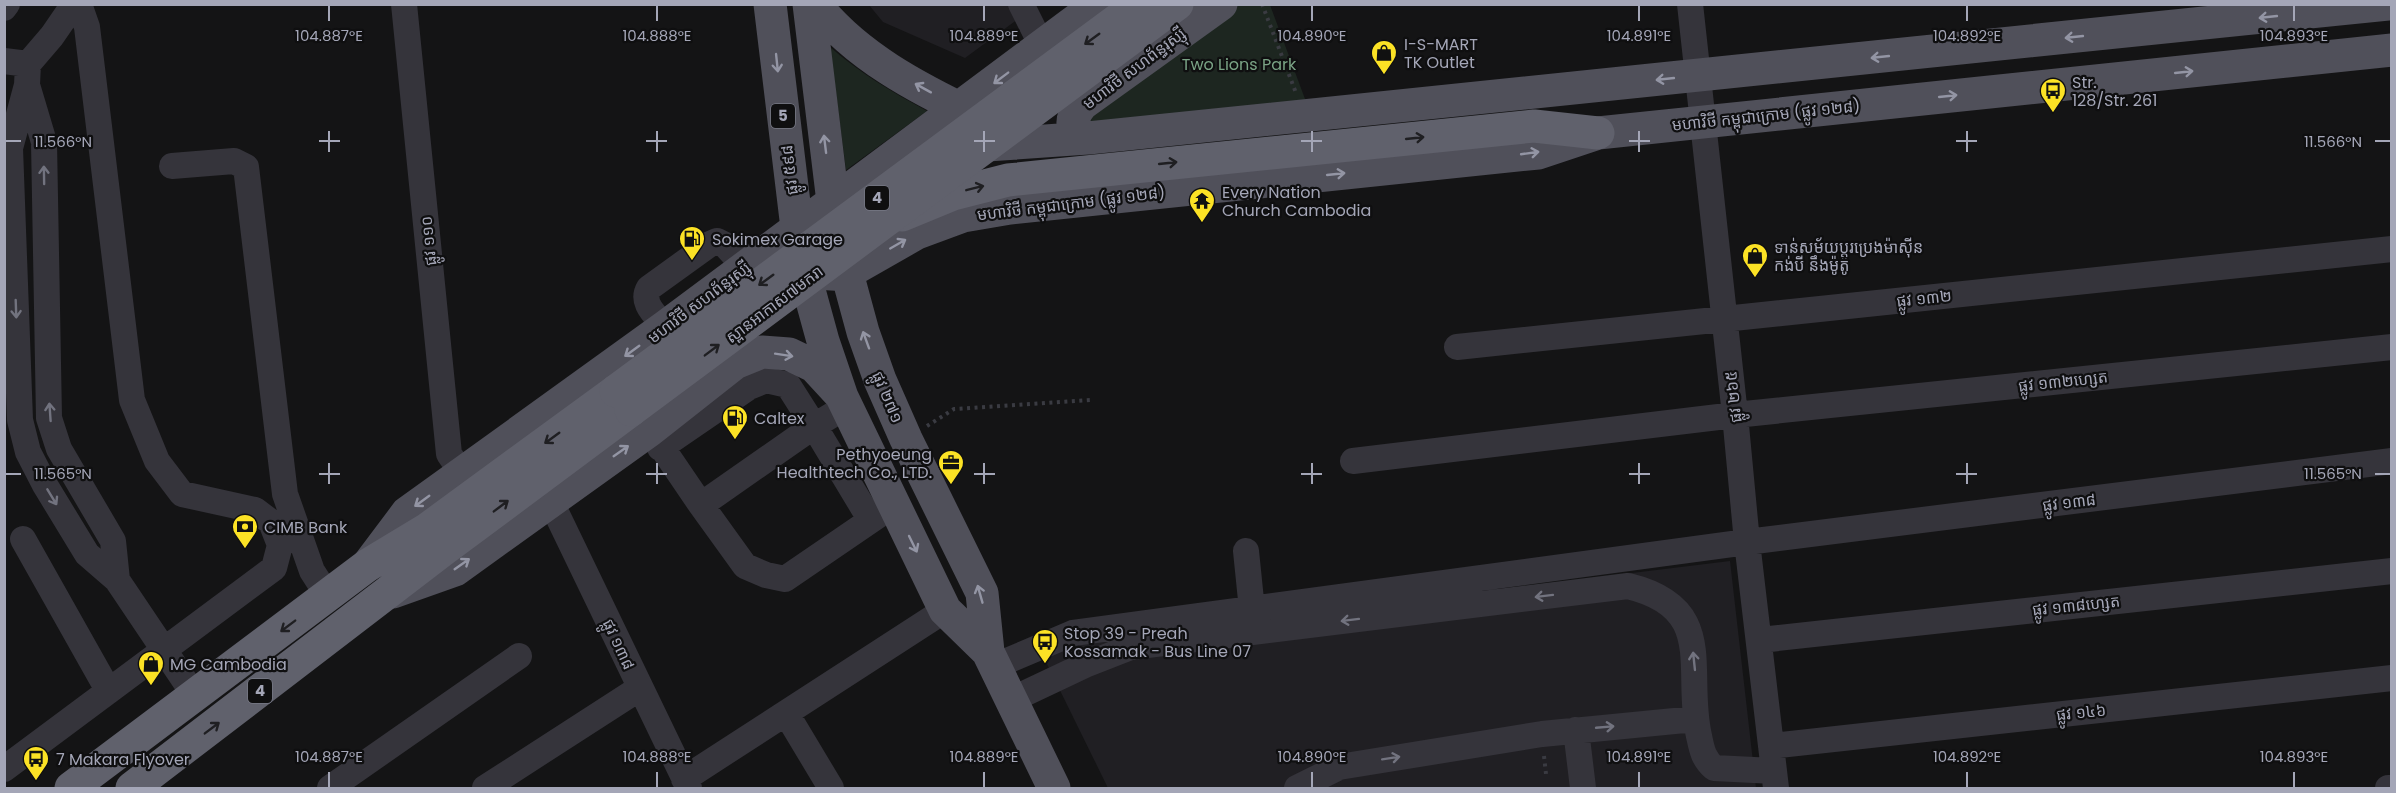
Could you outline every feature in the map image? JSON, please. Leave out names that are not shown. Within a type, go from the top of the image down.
[{"type":"highway","name":"ស្ពានអាកាស៧មករា","points":[[639,420],[1139,4]]},
{"type":"highway","name":"ស្ពានអាកាស៧មករា","points":[[639,420],[881,224],[1177,4]]},
{"type":"highway","points":[[881,224],[953,194],[1008,180],[1534,126],[1598,133]]},
{"type":"highway","name":"មហាវិថី សហព័ន្ធរុស្ស៊ី","points":[[71,789],[368,565],[426,530],[639,420]]},
{"type":"highway","name":"មហាវិថី សហព័ន្ធរុស្ស៊ី","points":[[137,787],[443,550],[639,420]]},
{"type":"main road","name":"ផ្លូវ ៥៩៨","points":[[770,4],[797,228]]},
{"type":"main road","points":[[809,4],[833,202]]},
{"type":"main road","points":[[815,4],[833,27],[894,72],[960,108],[1032,142]]},
{"type":"main road","name":"មហាវិថី សហព័ន្ធរុស្ស៊ី","points":[[368,565],[407,513],[665,327],[1098,4]]},
{"type":"main road","name":"មហាវិថី សហព័ន្ធរុស្ស៊ី","points":[[1088,138],[1077,133],[1073,124],[1074,115],[1082,104],[1221,4]]},
{"type":"main road","points":[[878,169],[934,153],[987,145],[1088,138],[2388,4]]},
{"type":"main road","points":[[1047,43],[1044,74],[1052,89],[1065,100],[1082,104]]},
{"type":"main road","name":"មហាវិថី កម្ពុជាក្រោម (ផ្លូវ ១២៨)","points":[[847,273],[917,233],[963,216],[1021,207],[1538,153],[1598,133],[2391,50]]},
{"type":"main road","name":"ផ្លូវ ២៧១","points":[[833,202],[862,332],[880,380],[906,439],[982,593],[992,659],[1054,789]]},
{"type":"main road","name":"ផ្លូវ ២៧១","points":[[797,228],[815,316],[882,512],[945,610],[992,659]]},
{"type":"main road","points":[[803,261],[823,274],[847,273]]},
{"type":"main road","name":"មហាវិថី សហព័ន្ធរុស្ស៊ី","points":[[389,593],[455,570],[550,500],[639,420],[735,363],[762,352],[789,354],[814,366],[845,401]]},
{"type":"street","points":[[74,4],[52,36],[20,70],[10,148],[10,223],[20,420],[28,452],[45,485],[87,554],[117,580],[195,696]]},
{"type":"street","points":[[4,769],[274,568],[280,545],[271,522],[255,510],[182,495],[157,461],[132,400],[87,27],[78,4]]},
{"type":"street","name":"ផ្លូវ ១១០","points":[[404,4],[449,454],[462,473]]},
{"type":"street","points":[[1021,4],[1047,43]]},
{"type":"street","name":"ផ្លូវ ២៦៥","points":[[1690,4],[1747,542],[1774,768]]},
{"type":"street","points":[[20,70],[44,142],[49,418],[59,449],[113,541],[117,580]]},
{"type":"street","points":[[172,166],[234,161],[246,167],[285,494],[312,571],[328,596]]},
{"type":"street","points":[[10,223],[45,207]]},
{"type":"street","name":"ផ្លូវ ១៣២","points":[[1457,347],[2391,249]]},
{"type":"street","name":"ផ្លូវ ១៣២ហ្សេត","points":[[1353,461],[1735,416],[2391,347]]},
{"type":"street","points":[[766,380],[788,385],[814,426],[882,512],[785,579],[766,575],[745,566],[639,420],[766,380]]},
{"type":"street","points":[[701,506],[814,426],[845,401]]},
{"type":"street","name":"ផ្លូវ ១៣៨","points":[[992,659],[1072,633],[1747,542],[2391,461]]},
{"type":"street","name":"ផ្លូវ ១៣៨","points":[[550,500],[687,784]]},
{"type":"street","points":[[23,539],[108,690]]},
{"type":"street","points":[[1246,551],[1252,610]]},
{"type":"street","name":"ផ្លូវ ១៣៨ហ្សេត","points":[[1760,640],[2391,571]]},
{"type":"street","name":"ផ្លូវ ១៤៦","points":[[1011,700],[1085,664],[1131,647],[1628,586],[1644,590],[1671,605],[1685,620],[1695,660],[1695,719],[1704,759],[1714,768],[1774,768],[2391,678]]},
{"type":"street","points":[[687,784],[786,713],[945,610]]},
{"type":"street","points":[[330,789],[519,656]]},
{"type":"street","points":[[485,789],[640,688]]},
{"type":"street","points":[[786,713],[831,789]]},
{"type":"street","points":[[1297,789],[1339,766],[1576,730],[1695,719]]},
{"type":"street","points":[[1576,730],[1583,789]]},
{"type":"path","points":[[1262,4],[1299,101]]},
{"type":"path","points":[[906,439],[954,410],[1090,400]]},
{"type":"shaded area","points":[[869,5],[1037,5],[965,58],[883,22]]},
{"type":"shaded area","points":[[1730,561],[1756,788],[1108,788],[1047,664],[1054,653],[1076,641]]},
{"type":"green space","name":"Two Lions Park","points":[[1239,4],[1270,5],[1308,107],[1083,123],[1202,29]]},
{"type":"green space","points":[[830,47],[877,82],[927,111],[846,170]]},
{"type":"place","name":"I-S-MART TK Outlet","points":[[1384,76]]},
{"type":"place","name":"Str. 128/Str. 261","points":[[2053,114]]},
{"type":"place","name":"Every Nation Church Cambodia","points":[[1202,224]]},
{"type":"place","name":"Sokimex Garage","points":[[692,262]]},
{"type":"place","name":"ទាន់សម័យប្តូរប្រេងម៉ាសុីន កង់បី នឹងម៉ូតូ","points":[[1755,279]]},
{"type":"place","name":"Caltex","points":[[735,441]]},
{"type":"place","name":"Pethyoeung Healthtech Co., LTD.","points":[[951,486]]},
{"type":"place","name":"CIMB Bank","points":[[245,550]]},
{"type":"place","name":"Stop 39 - Preah Kossamak - Bus Line 07","points":[[1045,665]]},
{"type":"place","name":"MG Cambodia","points":[[151,687]]},
{"type":"place","name":"7 Makara Flyover","points":[[36,782]]}]
